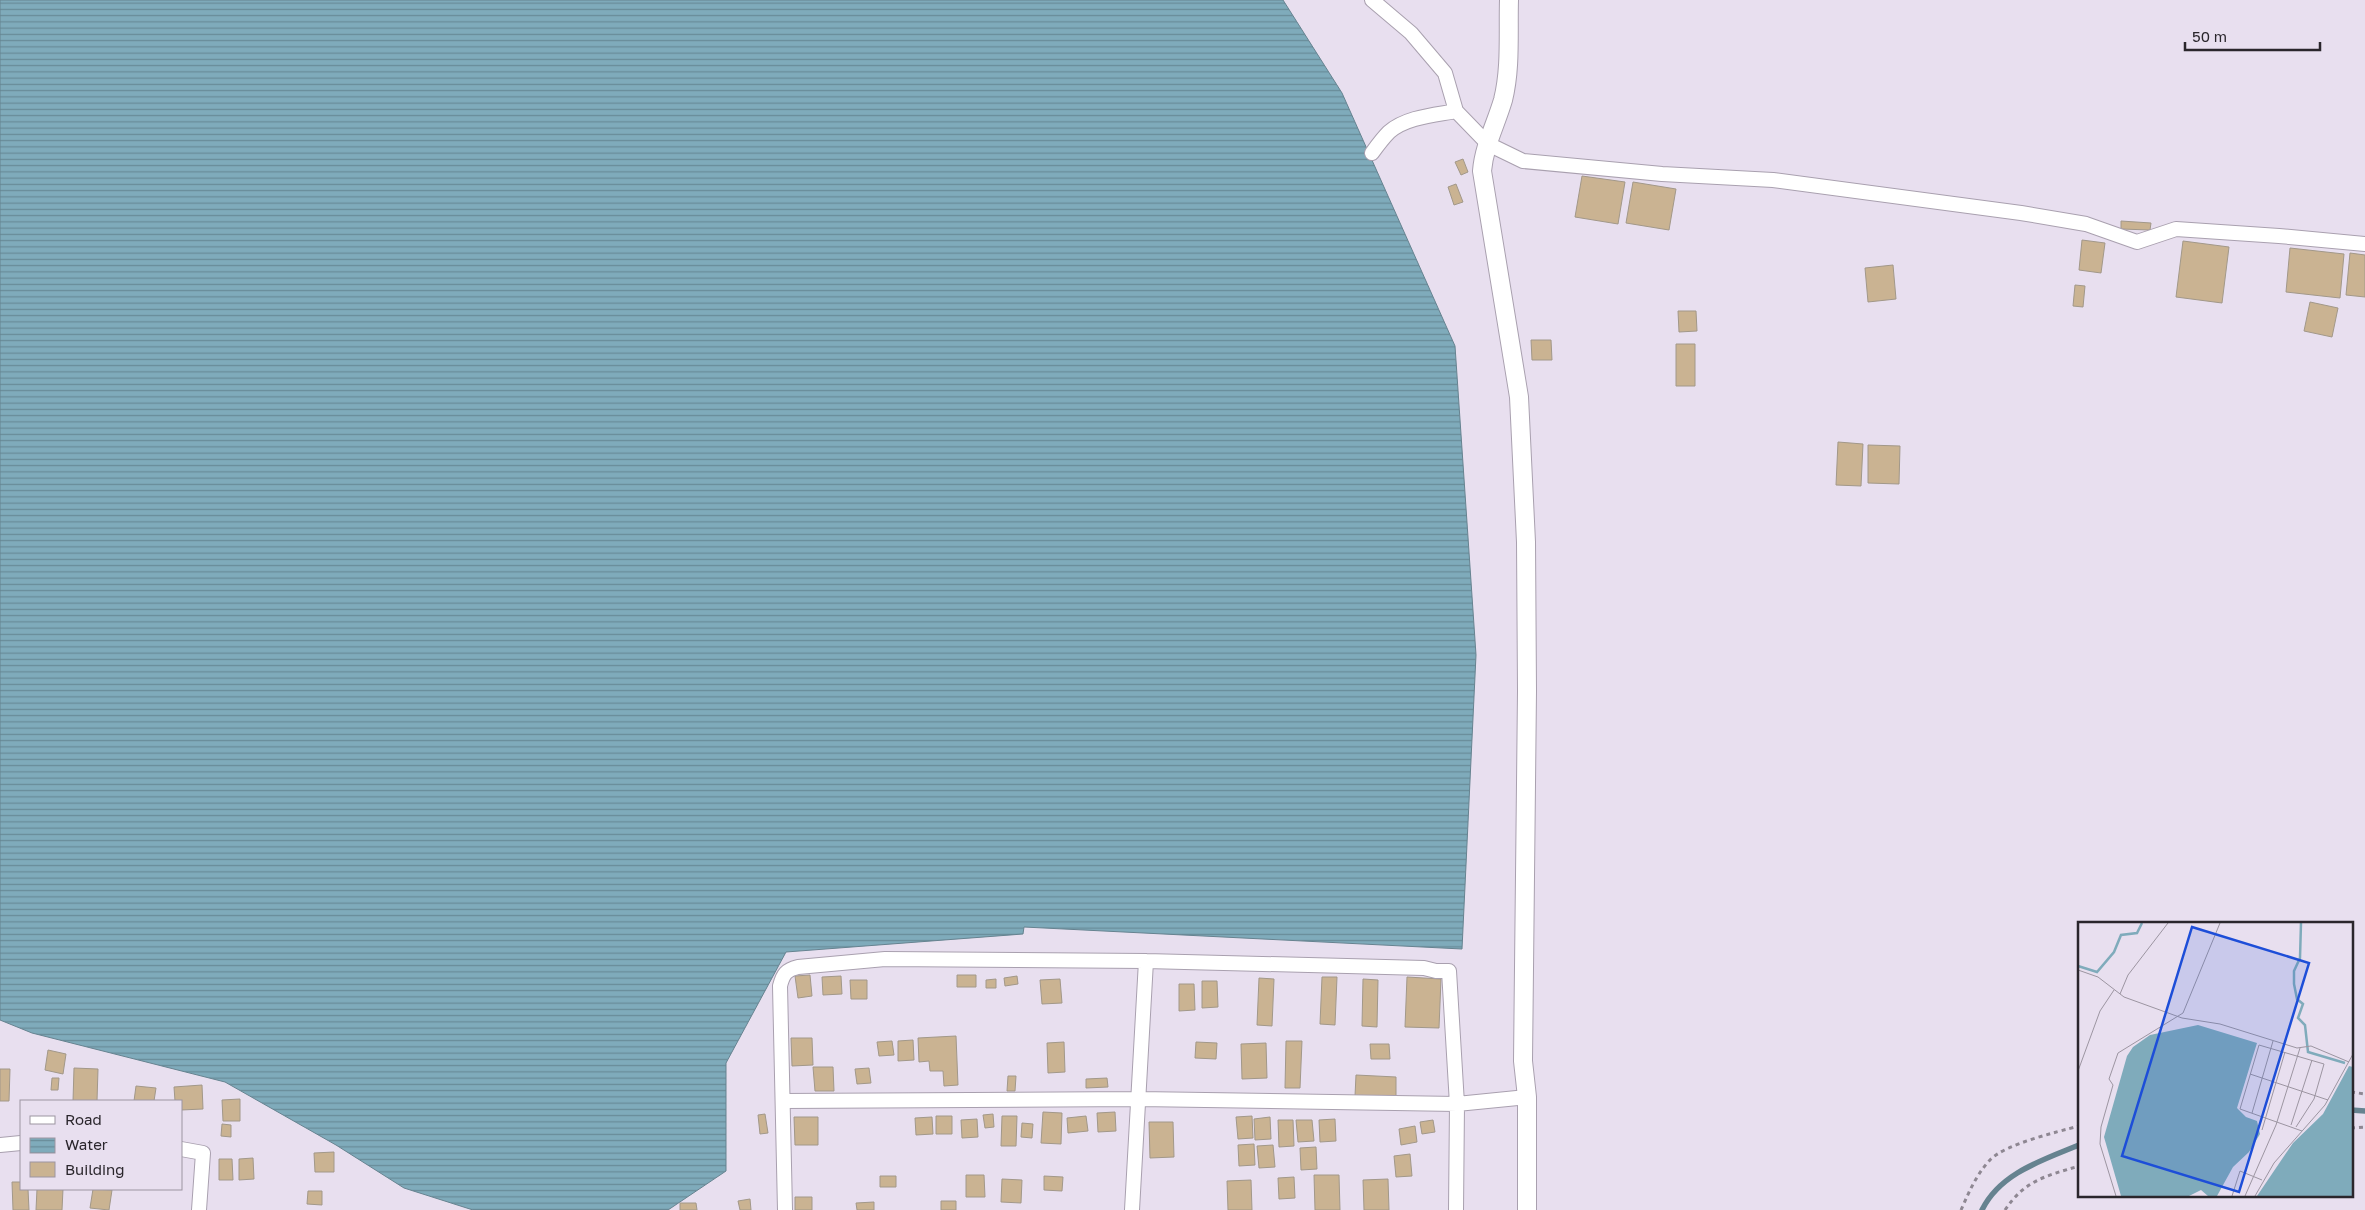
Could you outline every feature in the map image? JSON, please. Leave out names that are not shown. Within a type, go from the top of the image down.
[{"type":"street","points":[[1372,0],[1411,33],[1445,73],[1456,111],[1488,144],[1523,161],[1662,174],[1773,180],[2021,213],[2086,224],[2137,242],[2176,229],[2365,244]]},
{"type":"street","points":[[1509,0],[1508,68],[1503,100],[1488,144],[1482,170],[1519,397],[1526,542],[1527,691],[1523,1062],[1528,1097],[1527,1210]]},
{"type":"street","points":[[1372,153],[1389,132],[1403,124],[1456,111]]},
{"type":"street","points":[[785,1210],[780,986],[783,975],[789,970],[798,967],[885,959],[1146,961],[1424,968],[1436,971],[1449,971],[1457,1104],[1456,1210]]},
{"type":"street","points":[[1132,1210],[1140,1100],[1146,961]]},
{"type":"street","points":[[783,1101],[1140,1100],[1457,1104],[1528,1097]]},
{"type":"street","points":[[0,1145],[20,1143]]},
{"type":"street","points":[[182,1149],[203,1153],[199,1210]]},
{"type":"path","points":[[2352,1092],[2365,1094]]},
{"type":"path","points":[[1961,1210],[1971,1186],[1991,1159],[2025,1141],[2078,1126]]},
{"type":"path","points":[[2352,1128],[2365,1127]]},
{"type":"path","points":[[2005,1210],[2022,1188],[2048,1176],[2078,1166]]},
{"type":"water","points":[[0,0],[1283,0],[1342,93],[1455,346],[1476,655],[1462,949],[1024,927],[1023,934],[786,952],[726,1063],[726,1171],[668,1210],[473,1210],[404,1188],[336,1145],[225,1082],[32,1033],[0,1020]]},
{"type":"building","points":[[1463,159],[1468,172],[1461,175],[1455,162]]},
{"type":"building","points":[[1582,176],[1625,182],[1618,224],[1575,217]]},
{"type":"building","points":[[1633,182],[1676,189],[1669,230],[1626,223]]},
{"type":"building","points":[[1456,184],[1463,202],[1454,205],[1448,187]]},
{"type":"building","points":[[2121,221],[2151,223],[2150,230],[2121,229]]},
{"type":"building","points":[[2082,240],[2105,243],[2101,273],[2079,270]]},
{"type":"building","points":[[2183,241],[2229,247],[2222,303],[2176,297]]},
{"type":"building","points":[[2290,248],[2344,254],[2340,298],[2286,292]]},
{"type":"building","points":[[2350,253],[2365,255],[2365,297],[2346,295]]},
{"type":"building","points":[[1893,265],[1896,299],[1868,302],[1865,268]]},
{"type":"building","points":[[2075,285],[2085,286],[2083,307],[2073,306]]},
{"type":"building","points":[[2310,302],[2338,308],[2332,337],[2304,331]]},
{"type":"building","points":[[1678,311],[1696,311],[1697,331],[1679,332]]},
{"type":"building","points":[[1531,340],[1551,340],[1552,360],[1532,360]]},
{"type":"building","points":[[1676,344],[1695,344],[1695,386],[1676,386]]},
{"type":"building","points":[[1838,442],[1863,444],[1861,486],[1836,485]]},
{"type":"building","points":[[1868,445],[1900,446],[1899,484],[1868,483]]},
{"type":"building","points":[[810,975],[812,996],[798,998],[795,976]]},
{"type":"building","points":[[957,975],[976,975],[976,987],[957,987]]},
{"type":"building","points":[[841,976],[842,994],[823,995],[822,977]]},
{"type":"building","points":[[1017,976],[1018,984],[1005,986],[1004,978]]},
{"type":"building","points":[[1322,977],[1337,977],[1335,1025],[1320,1024]]},
{"type":"building","points":[[1407,977],[1441,979],[1439,1028],[1405,1027]]},
{"type":"building","points":[[1259,978],[1274,979],[1272,1026],[1257,1025]]},
{"type":"building","points":[[996,979],[996,988],[986,988],[986,980]]},
{"type":"building","points":[[1060,979],[1062,1003],[1042,1004],[1040,980]]},
{"type":"building","points":[[1363,979],[1378,980],[1377,1027],[1362,1026]]},
{"type":"building","points":[[850,980],[867,980],[867,999],[851,999]]},
{"type":"building","points":[[1202,981],[1217,981],[1218,1007],[1202,1008]]},
{"type":"building","points":[[1179,984],[1194,984],[1195,1010],[1179,1011]]},
{"type":"building","points":[[956,1036],[958,1085],[944,1086],[943,1071],[930,1071],[929,1061],[919,1062],[918,1038]]},
{"type":"building","points":[[791,1038],[812,1038],[813,1065],[792,1066]]},
{"type":"building","points":[[913,1040],[914,1060],[898,1061],[898,1041]]},
{"type":"building","points":[[892,1041],[894,1055],[879,1056],[877,1042]]},
{"type":"building","points":[[1286,1041],[1302,1041],[1300,1088],[1285,1088]]},
{"type":"building","points":[[1064,1042],[1065,1072],[1048,1073],[1047,1043]]},
{"type":"building","points":[[1196,1042],[1217,1043],[1216,1059],[1195,1058]]},
{"type":"building","points":[[1266,1043],[1267,1078],[1242,1079],[1241,1044]]},
{"type":"building","points":[[1370,1044],[1389,1044],[1390,1059],[1371,1059]]},
{"type":"building","points":[[48,1050],[66,1054],[63,1074],[45,1070]]},
{"type":"building","points":[[813,1067],[833,1067],[834,1091],[815,1091]]},
{"type":"building","points":[[74,1068],[98,1069],[97,1100],[73,1100]]},
{"type":"building","points":[[869,1068],[871,1083],[857,1084],[855,1069]]},
{"type":"building","points":[[0,1069],[10,1069],[9,1101],[0,1101]]},
{"type":"building","points":[[1356,1075],[1396,1077],[1396,1097],[1355,1096]]},
{"type":"building","points":[[1008,1076],[1016,1076],[1015,1091],[1007,1091]]},
{"type":"building","points":[[52,1078],[59,1078],[58,1090],[51,1090]]},
{"type":"building","points":[[1107,1078],[1108,1087],[1086,1088],[1086,1079]]},
{"type":"building","points":[[202,1085],[203,1109],[182,1110],[182,1100],[175,1100],[174,1087]]},
{"type":"building","points":[[136,1086],[156,1088],[154,1100],[134,1100]]},
{"type":"building","points":[[240,1099],[240,1121],[223,1121],[222,1100]]},
{"type":"building","points":[[1043,1112],[1062,1113],[1061,1144],[1041,1143]]},
{"type":"building","points":[[1115,1112],[1116,1131],[1098,1132],[1097,1113]]},
{"type":"building","points":[[765,1114],[768,1133],[760,1134],[758,1115]]},
{"type":"building","points":[[993,1114],[994,1127],[985,1128],[983,1115]]},
{"type":"building","points":[[936,1116],[952,1116],[952,1134],[936,1134]]},
{"type":"building","points":[[1002,1116],[1017,1116],[1016,1146],[1001,1146]]},
{"type":"building","points":[[1086,1116],[1088,1131],[1068,1133],[1067,1118]]},
{"type":"building","points":[[1252,1116],[1253,1138],[1238,1139],[1236,1117]]},
{"type":"building","points":[[794,1117],[818,1117],[818,1145],[795,1145]]},
{"type":"building","points":[[932,1117],[933,1134],[916,1135],[915,1118]]},
{"type":"building","points":[[1270,1117],[1271,1139],[1255,1140],[1254,1119]]},
{"type":"building","points":[[977,1119],[978,1137],[962,1138],[961,1120]]},
{"type":"building","points":[[1335,1119],[1336,1141],[1320,1142],[1319,1120]]},
{"type":"building","points":[[1278,1120],[1293,1120],[1294,1146],[1279,1147]]},
{"type":"building","points":[[1296,1120],[1312,1120],[1314,1141],[1298,1142]]},
{"type":"building","points":[[1433,1120],[1435,1132],[1422,1134],[1420,1122]]},
{"type":"building","points":[[1149,1122],[1173,1122],[1174,1157],[1150,1158]]},
{"type":"building","points":[[1022,1123],[1033,1124],[1032,1138],[1021,1137]]},
{"type":"building","points":[[222,1124],[231,1125],[231,1137],[221,1136]]},
{"type":"building","points":[[1415,1126],[1417,1142],[1401,1145],[1399,1129]]},
{"type":"building","points":[[1254,1144],[1255,1165],[1239,1166],[1238,1145]]},
{"type":"building","points":[[1273,1145],[1275,1167],[1259,1168],[1257,1146]]},
{"type":"building","points":[[1316,1147],[1317,1169],[1301,1170],[1300,1148]]},
{"type":"building","points":[[334,1152],[334,1172],[315,1172],[314,1153]]},
{"type":"building","points":[[1410,1154],[1412,1176],[1396,1177],[1394,1156]]},
{"type":"building","points":[[253,1158],[254,1179],[239,1180],[239,1159]]},
{"type":"building","points":[[219,1159],[232,1159],[233,1180],[219,1180]]},
{"type":"building","points":[[966,1175],[984,1175],[985,1197],[966,1197]]},
{"type":"building","points":[[1314,1175],[1339,1175],[1340,1210],[1315,1210]]},
{"type":"building","points":[[880,1176],[896,1176],[896,1187],[880,1187]]},
{"type":"building","points":[[1044,1176],[1063,1177],[1062,1191],[1044,1190]]},
{"type":"building","points":[[1294,1177],[1295,1198],[1279,1199],[1278,1178]]},
{"type":"building","points":[[1002,1179],[1022,1180],[1021,1203],[1001,1202]]},
{"type":"building","points":[[1388,1179],[1389,1210],[1364,1210],[1363,1180]]},
{"type":"building","points":[[1251,1180],[1252,1210],[1228,1210],[1227,1181]]},
{"type":"building","points":[[12,1182],[20,1182],[20,1190],[28,1190],[29,1210],[13,1210]]},
{"type":"building","points":[[37,1190],[63,1190],[62,1210],[36,1210]]},
{"type":"building","points":[[93,1190],[112,1190],[109,1210],[90,1208]]},
{"type":"building","points":[[308,1191],[322,1191],[322,1205],[307,1204]]},
{"type":"building","points":[[795,1197],[812,1197],[812,1210],[795,1210]]},
{"type":"building","points":[[750,1199],[751,1210],[740,1210],[738,1201]]},
{"type":"building","points":[[941,1201],[956,1201],[956,1210],[941,1210]]},
{"type":"building","points":[[874,1202],[874,1210],[857,1210],[856,1203]]},
{"type":"building","points":[[680,1203],[696,1203],[697,1210],[680,1210]]},
{"type":"waterway","points":[[2352,1110],[2365,1111]]},
{"type":"waterway","points":[[1982,1210],[1990,1197],[2011,1177],[2037,1162],[2078,1145]]}]
